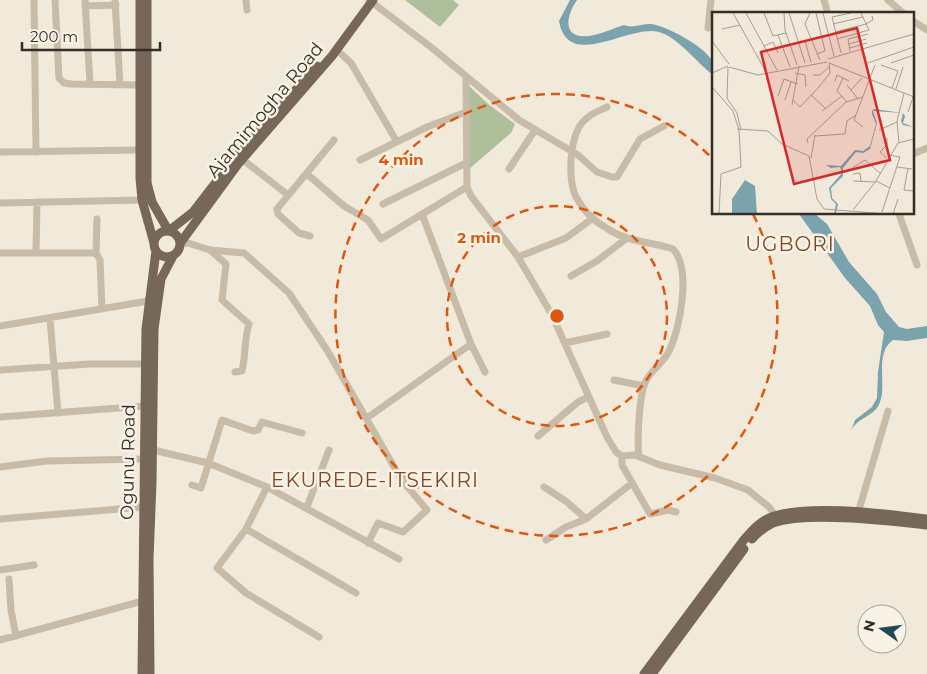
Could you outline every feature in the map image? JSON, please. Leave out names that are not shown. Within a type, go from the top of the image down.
[{"type":"main road","points":[[140,0],[138,150],[142,200],[155,247],[162,256],[173,256],[179,251],[181,243],[177,234],[169,230],[152,202],[147,183],[147,0]]},
{"type":"main road","name":"Ajamimogha Road","points":[[169,230],[194,212],[234,158],[340,40],[370,1]]},
{"type":"main road","name":"Ajamimogha Road","points":[[181,243],[242,159],[337,50],[370,1]]},
{"type":"main road","points":[[155,247],[158,234],[169,230]]},
{"type":"main road","name":"Ogunu Road","points":[[150,674],[149,531],[153,450],[145,406],[148,302],[155,247]]},
{"type":"main road","name":"Ogunu Road","points":[[142,674],[144,507],[154,330],[161,278],[173,256]]},
{"type":"main road","points":[[644,674],[756,526],[777,519],[810,512],[858,513],[927,519]]},
{"type":"main road","points":[[652,674],[752,539],[777,519],[927,519]]},
{"type":"street","points":[[34,0],[36,152]]},
{"type":"street","points":[[55,0],[59,78],[64,83],[140,85]]},
{"type":"street","points":[[246,0],[247,10]]},
{"type":"street","points":[[708,28],[711,0]]},
{"type":"street","points":[[889,0],[902,12]]},
{"type":"street","points":[[370,1],[432,48],[519,120],[571,150],[597,172],[615,178],[640,139],[664,126]]},
{"type":"street","points":[[90,84],[85,3],[115,3],[120,85]]},
{"type":"street","points":[[914,22],[927,30]]},
{"type":"street","points":[[337,50],[351,63],[397,142]]},
{"type":"street","points":[[466,77],[466,163],[468,187],[471,196],[518,256],[552,315],[588,397],[616,452],[622,456],[631,454],[639,456],[660,465],[715,478],[748,490],[769,507],[777,519]]},
{"type":"street","points":[[607,107],[586,118],[580,126],[571,150],[576,197],[593,218],[610,231],[627,238],[676,251],[684,290],[673,343],[644,386],[637,441],[639,456]]},
{"type":"street","points":[[360,160],[445,119],[466,112]]},
{"type":"street","points":[[509,169],[535,130]]},
{"type":"street","points":[[310,236],[299,233],[276,212],[334,140]]},
{"type":"street","points":[[914,154],[927,148]]},
{"type":"street","points":[[0,152],[138,150]]},
{"type":"street","points":[[242,159],[288,195]]},
{"type":"street","points":[[383,204],[466,163]]},
{"type":"street","points":[[307,174],[344,206],[368,220],[379,238],[468,187]]},
{"type":"street","points":[[0,203],[142,200]]},
{"type":"street","points":[[36,252],[37,202]]},
{"type":"street","points":[[422,214],[471,344],[485,372]]},
{"type":"street","points":[[899,215],[917,265]]},
{"type":"street","points":[[518,256],[566,238],[593,218]]},
{"type":"street","points":[[98,219],[96,253],[100,260],[102,309]]},
{"type":"street","points":[[571,276],[597,261],[627,238]]},
{"type":"street","points":[[181,243],[188,243],[210,250],[244,252],[289,293],[327,350],[401,479],[427,510],[403,532],[378,523],[368,543]]},
{"type":"street","points":[[210,250],[226,264],[222,300],[249,324],[244,339],[244,365],[242,371],[235,372]]},
{"type":"street","points":[[0,253],[96,253]]},
{"type":"street","points":[[0,326],[148,302]]},
{"type":"street","points":[[50,319],[58,413]]},
{"type":"street","points":[[565,343],[607,334]]},
{"type":"street","points":[[366,418],[471,344]]},
{"type":"street","points":[[0,370],[54,366],[146,364]]},
{"type":"street","points":[[614,380],[644,386]]},
{"type":"street","points":[[538,436],[578,402],[588,397]]},
{"type":"street","points":[[0,417],[145,406]]},
{"type":"street","points":[[858,513],[888,411]]},
{"type":"street","points":[[192,485],[201,488],[222,420],[253,432],[258,430],[262,422],[302,433]]},
{"type":"street","points":[[153,450],[208,463],[267,487],[308,507],[399,560]]},
{"type":"street","points":[[308,507],[329,450]]},
{"type":"street","points":[[622,456],[622,465],[650,514],[668,510],[676,512]]},
{"type":"street","points":[[0,467],[47,462],[146,459]]},
{"type":"street","points":[[546,540],[566,526],[586,519],[632,484]]},
{"type":"street","points":[[267,487],[246,529],[218,564],[218,570],[246,593],[320,637]]},
{"type":"street","points":[[544,487],[567,502],[586,519]]},
{"type":"street","points":[[0,519],[144,507]]},
{"type":"street","points":[[246,529],[356,593]]},
{"type":"street","points":[[0,570],[34,565]]},
{"type":"street","points":[[9,579],[16,636]]},
{"type":"street","points":[[0,640],[142,601]]},
{"type":"green space","points":[[405,0],[453,0],[459,5],[440,27]]},
{"type":"green space","points":[[467,84],[487,103],[515,124],[511,133],[469,169]]},
{"type":"water","points":[[570,0],[577,0],[568,21],[569,27],[576,35],[594,35],[624,25],[651,24],[667,29],[686,39],[710,57],[712,61],[712,74],[673,39],[659,32],[646,31],[587,45],[574,43],[565,36],[559,21]]},
{"type":"water","points":[[800,215],[816,215],[827,224],[849,262],[877,294],[886,312],[899,327],[907,329],[927,326],[927,338],[907,341],[893,340],[887,346],[882,361],[882,395],[878,407],[857,423],[851,431],[855,420],[872,407],[877,398],[878,372],[884,332],[878,325],[870,306],[845,278]]},
{"type":"district","name":"UGBORI","points":[[790,244]]},
{"type":"district","name":"EKUREDE-ITSEKIRI","points":[[375,480]]}]
